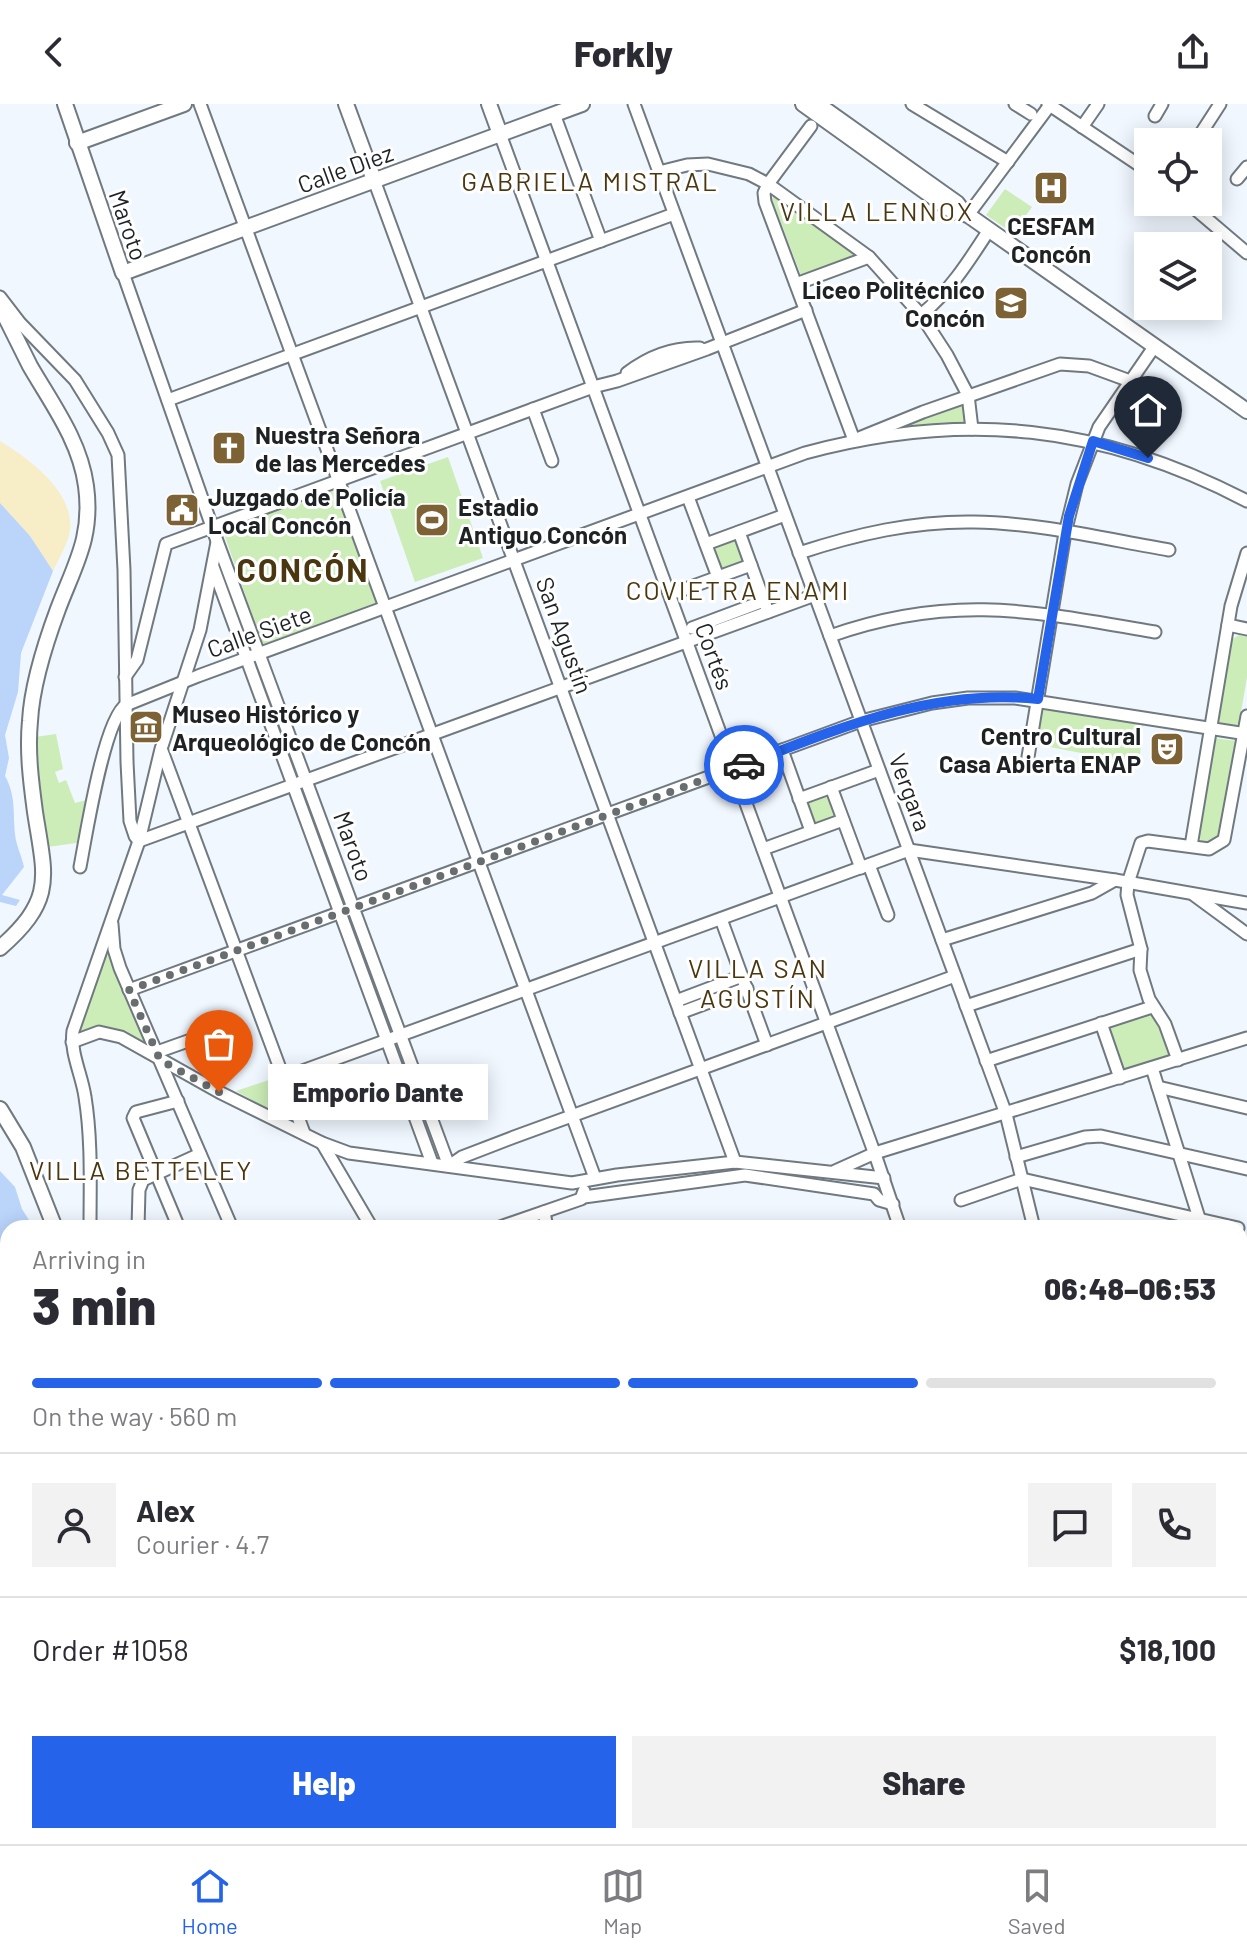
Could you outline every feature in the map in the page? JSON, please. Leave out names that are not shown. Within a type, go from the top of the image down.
[{"type":"main road","name":"Maroto","points":[[65,104],[123,273]]},
{"type":"main road","points":[[77,143],[184,104]]},
{"type":"main road","name":"San Agustín","points":[[346,104],[374,180]]},
{"type":"main road","name":"Cortés","points":[[489,104],[500,134]]},
{"type":"main road","name":"Calle Diez","points":[[123,273],[582,104]]},
{"type":"main road","points":[[803,104],[951,210],[968,215],[1247,411]]},
{"type":"main road","points":[[0,306],[78,453],[86,484],[87,507],[86,534],[80,559],[58,609],[39,673],[30,719],[30,771],[45,863],[43,882],[31,915],[0,948]]},
{"type":"main road","points":[[0,1109],[23,1147],[52,1220]]},
{"type":"street","points":[[200,104],[572,1115],[589,1180],[584,1197]]},
{"type":"street","name":"Vergara","points":[[634,104],[1006,1114],[1032,1220]]},
{"type":"street","points":[[820,104],[958,202],[968,215],[1049,105],[1134,162]]},
{"type":"street","points":[[912,104],[1008,162]]},
{"type":"street","points":[[1015,104],[1031,114]]},
{"type":"street","points":[[1082,127],[1098,104]]},
{"type":"street","points":[[1155,116],[1162,104]]},
{"type":"street","points":[[1204,128],[1220,104]]},
{"type":"street","points":[[554,114],[601,241]]},
{"type":"street","points":[[811,126],[768,184],[764,193],[765,202],[854,440]]},
{"type":"street","name":"Cortés","points":[[500,134],[898,1220]]},
{"type":"street","points":[[659,172],[687,165],[718,165],[739,170],[768,184],[869,257],[921,315],[968,395],[972,429]]},
{"type":"street","points":[[1237,179],[1247,167]]},
{"type":"street","name":"San Agustín","points":[[374,180],[735,1162]]},
{"type":"street","points":[[168,400],[674,214]]},
{"type":"street","points":[[1203,216],[1247,253]]},
{"type":"street","points":[[921,315],[938,301],[989,230]]},
{"type":"street","points":[[796,284],[869,257]]},
{"type":"street","name":"Maroto","points":[[123,273],[217,541],[449,1166]]},
{"type":"street","points":[[0,297],[20,323],[75,380],[116,450],[121,473],[130,821],[139,841]]},
{"type":"street","points":[[125,677],[137,660],[166,544],[593,387],[617,381],[638,365],[662,354],[683,348],[707,349],[806,310]]},
{"type":"street","points":[[1028,757],[1065,533],[1077,484],[1099,427],[1154,347]]},
{"type":"street","points":[[854,440],[968,395],[1060,364],[1089,366],[1130,381]]},
{"type":"street","points":[[533,409],[552,461]]},
{"type":"street","points":[[854,440],[921,431],[972,429],[1033,432],[1093,441],[1163,463],[1247,501]]},
{"type":"street","name":"Calle Siete","points":[[126,705],[805,453],[854,440]]},
{"type":"street","points":[[688,497],[718,577]]},
{"type":"street","points":[[706,544],[785,515]]},
{"type":"street","points":[[799,553],[865,533],[925,524],[996,523],[1169,550]]},
{"type":"street","points":[[739,532],[766,606]]},
{"type":"street","name":"Maroto","points":[[217,541],[213,567],[432,1163]]},
{"type":"street","points":[[1191,846],[1228,625],[1247,553]]},
{"type":"street","points":[[677,592],[751,565]]},
{"type":"street","points":[[90,1220],[87,1112],[72,1042],[75,1025],[139,841],[161,749],[200,630],[213,567]]},
{"type":"street","points":[[692,628],[815,595]]},
{"type":"street","points":[[139,841],[687,641],[766,606]]},
{"type":"street","points":[[830,636],[870,623],[930,611],[991,608],[1155,632]]},
{"type":"street","points":[[1228,625],[1247,629]]},
{"type":"street","points":[[129,990],[861,721],[905,708],[950,700],[1000,697],[1038,699],[1246,734]]},
{"type":"street","points":[[80,867],[107,740],[118,710],[126,705]]},
{"type":"street","points":[[1178,1060],[1165,1024],[1152,1007],[1140,970],[1141,949],[1127,895],[1128,883],[1141,843],[1148,841],[1213,849],[1224,840],[1247,716]]},
{"type":"street","points":[[161,749],[304,1133]]},
{"type":"street","points":[[782,750],[811,831]]},
{"type":"street","points":[[799,799],[879,770]]},
{"type":"street","points":[[831,787],[843,820],[888,915]]},
{"type":"street","points":[[763,849],[843,820]]},
{"type":"street","points":[[283,1078],[909,850],[1247,903]]},
{"type":"street","points":[[942,940],[1092,893],[1115,880]]},
{"type":"street","points":[[1190,892],[1247,934]]},
{"type":"street","points":[[112,919],[114,949],[129,990],[229,1220]]},
{"type":"street","points":[[721,919],[767,1045]]},
{"type":"street","points":[[966,1006],[1141,949]]},
{"type":"street","points":[[449,1166],[462,1157],[572,1115],[955,976]]},
{"type":"street","points":[[678,1007],[744,982]]},
{"type":"street","points":[[986,1061],[1152,1007]]},
{"type":"street","points":[[1101,1023],[1120,1078]]},
{"type":"street","points":[[72,1042],[99,1032],[121,1037],[219,1092],[322,1143],[349,1153],[572,1183],[735,1162],[884,1178]]},
{"type":"street","points":[[159,1056],[202,1036]]},
{"type":"street","points":[[831,1173],[875,1153],[1247,1038]]},
{"type":"street","points":[[1152,1068],[1199,1218]]},
{"type":"street","points":[[1158,1087],[1247,1108]]},
{"type":"street","points":[[176,1220],[133,1115],[178,1101]]},
{"type":"street","points":[[1016,1157],[1096,1136],[1247,1169]]},
{"type":"street","points":[[322,1143],[367,1220]]},
{"type":"street","points":[[138,1220],[143,1180],[200,1154]]},
{"type":"street","points":[[520,1220],[584,1197],[745,1175],[874,1194],[879,1200],[893,1204]]},
{"type":"street","points":[[961,1200],[1022,1179],[1207,1220]]},
{"type":"street","points":[[544,1212],[546,1220]]},
{"type":"green space","points":[[1005,189],[1032,207],[1023,219],[1018,216],[1008,230],[986,215]]},
{"type":"green space","points":[[774,195],[858,252],[857,259],[802,278],[772,199]]},
{"type":"green space","points":[[964,403],[968,427],[891,429]]},
{"type":"green space","name":"Estadio Antiguo Concón","points":[[448,457],[483,558],[415,582],[380,481]]},
{"type":"green space","points":[[338,485],[381,603],[263,646],[223,531]]},
{"type":"green space","points":[[736,537],[747,564],[720,573],[710,547]]},
{"type":"green space","points":[[1239,635],[1247,637],[1247,677],[1239,724],[1231,727],[1221,725],[1216,717],[1231,640]]},
{"type":"green space","points":[[1040,708],[1143,725],[1139,764],[1034,744]]},
{"type":"green space","points":[[56,734],[63,769],[55,772],[59,783],[66,780],[75,803],[91,799],[83,842],[48,847],[41,818],[35,737]]},
{"type":"green space","points":[[1213,738],[1237,741],[1221,839],[1213,843],[1201,841],[1197,832]]},
{"type":"green space","points":[[830,792],[839,818],[813,827],[804,801]]},
{"type":"green space","points":[[108,941],[151,1052],[133,1038],[109,1029],[77,1035]]},
{"type":"green space","points":[[1153,1012],[1169,1057],[1121,1074],[1106,1029]]},
{"type":"green space","points":[[400,1042],[443,1155],[432,1155],[392,1045]]},
{"type":"green space","points":[[275,1078],[291,1122],[236,1091]]},
{"type":"sand","points":[[0,441],[36,467],[65,502],[70,530],[53,571],[30,536],[0,503]]},
{"type":"water","points":[[0,503],[30,536],[53,571],[21,653],[18,692],[5,735],[9,758],[5,776],[12,797],[16,838],[24,867],[2,895],[20,900],[16,906],[0,902]]},
{"type":"water","points":[[0,1171],[15,1187],[29,1220],[0,1220]]},
{"type":"way so far","points":[[219,1092],[160,1060],[129,990],[744,765]]},
{"type":"place","name":"CESFAM Concón","points":[[1051,188]]},
{"type":"place","name":"Liceo Politécnico Concón","points":[[1011,303]]},
{"type":"place","name":"Nuestra Señora de las Mercedes","points":[[229,448]]},
{"type":"place","name":"Juzgado de Policía Local Concón","points":[[182,510]]},
{"type":"place","name":"Estadio Antiguo Concón","points":[[432,520]]},
{"type":"place","name":"Museo Histórico y Arqueológico de Concón","points":[[146,727]]},
{"type":"place","name":"Centro Cultural Casa Abierta ENAP","points":[[1167,749]]},
{"type":"place","name":"Emporio Dante","points":[[219,1092]]},
{"type":"district","name":"GABRIELA MISTRAL","points":[[590,180]]},
{"type":"district","name":"VILLA LENNOX","points":[[877,210]]},
{"type":"district","name":"CONCÓN","points":[[303,569]]},
{"type":"district","name":"COVIETRA ENAMI","points":[[738,589]]},
{"type":"district","name":"VILLA SAN AGUSTÍN","points":[[758,982]]},
{"type":"district","name":"VILLA BETTELEY","points":[[141,1169]]},
{"type":"route","points":[[744,765],[861,721],[914,706],[968,698],[1038,699],[1069,516],[1093,441],[1148,458]]}]
